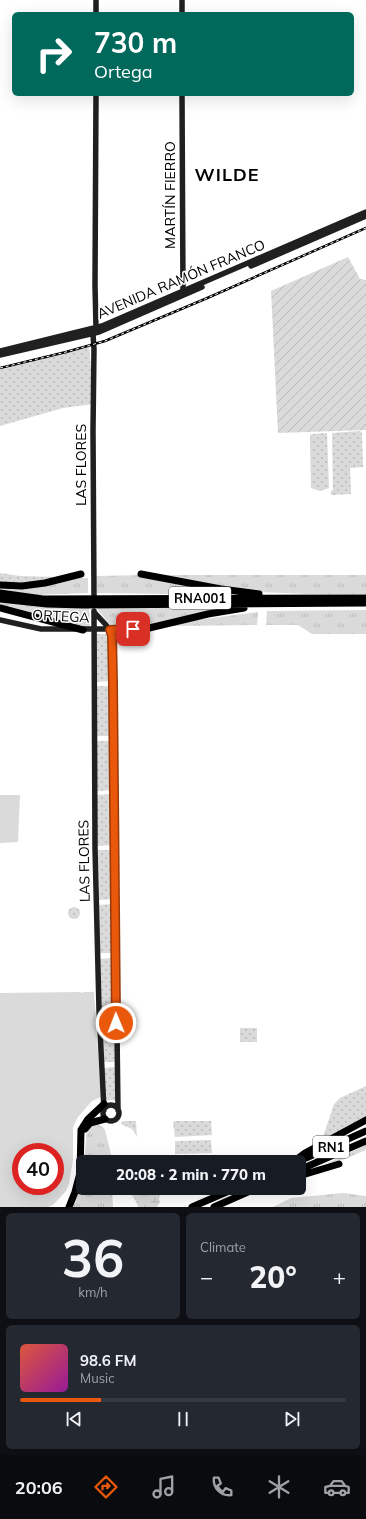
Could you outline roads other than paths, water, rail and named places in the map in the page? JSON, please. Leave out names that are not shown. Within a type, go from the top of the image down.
[{"type":"highway","points":[[0,585],[22,586],[44,583],[81,574]]},
{"type":"highway","points":[[141,574],[221,589],[295,598]]},
{"type":"highway","name":"RNA001","points":[[0,593],[43,599],[83,602]]},
{"type":"highway","name":"RNA001","points":[[106,602],[366,598]]},
{"type":"highway","name":"RNA001","points":[[0,599],[35,603],[366,603]]},
{"type":"highway","points":[[145,629],[234,609],[287,604]]},
{"type":"highway","points":[[0,608],[83,630]]},
{"type":"highway","points":[[81,1155],[80,1137],[82,1127],[88,1119],[104,1107]]},
{"type":"highway","points":[[81,1155],[83,1135],[86,1127],[90,1123],[106,1119]]},
{"type":"highway","points":[[303,1155],[366,1120]]},
{"type":"highway","name":"RN1","points":[[306,1157],[366,1131]]},
{"type":"highway","name":"RN1","points":[[306,1167],[366,1141]]},
{"type":"highway","points":[[306,1174],[339,1164]]},
{"type":"highway","points":[[69,1207],[76,1187]]},
{"type":"highway","points":[[192,1207],[220,1195]]},
{"type":"highway","points":[[214,1207],[241,1195]]},
{"type":"street","points":[[96,0],[96,12]]},
{"type":"street","points":[[182,0],[182,12]]},
{"type":"street","points":[[96,96],[96,328]]},
{"type":"street","name":"MARTÍN FIERRO","points":[[182,96],[183,294]]},
{"type":"street","name":"AVENIDA RAMÓN FRANCO","points":[[0,355],[92,334],[366,212]]},
{"type":"street","name":"AVENIDA RAMÓN FRANCO","points":[[0,351],[96,328],[183,294],[366,216]]},
{"type":"street","name":"LAS FLORES","points":[[92,334],[94,349],[94,596]]},
{"type":"street","name":"LAS FLORES","points":[[104,1107],[99,1010],[95,848],[93,610],[110,630]]},
{"type":"street","name":"ORTEGA","points":[[0,620],[41,629],[145,629]]},
{"type":"street","points":[[110,630],[112,635],[113,699],[118,1110],[118,1116],[116,1120],[109,1121],[106,1119],[104,1115],[104,1107],[111,1106],[118,1110]]},
{"type":"railway","points":[[0,368],[105,341],[366,228]]},
{"type":"district","name":"WILDE","points":[[227,174]]}]
